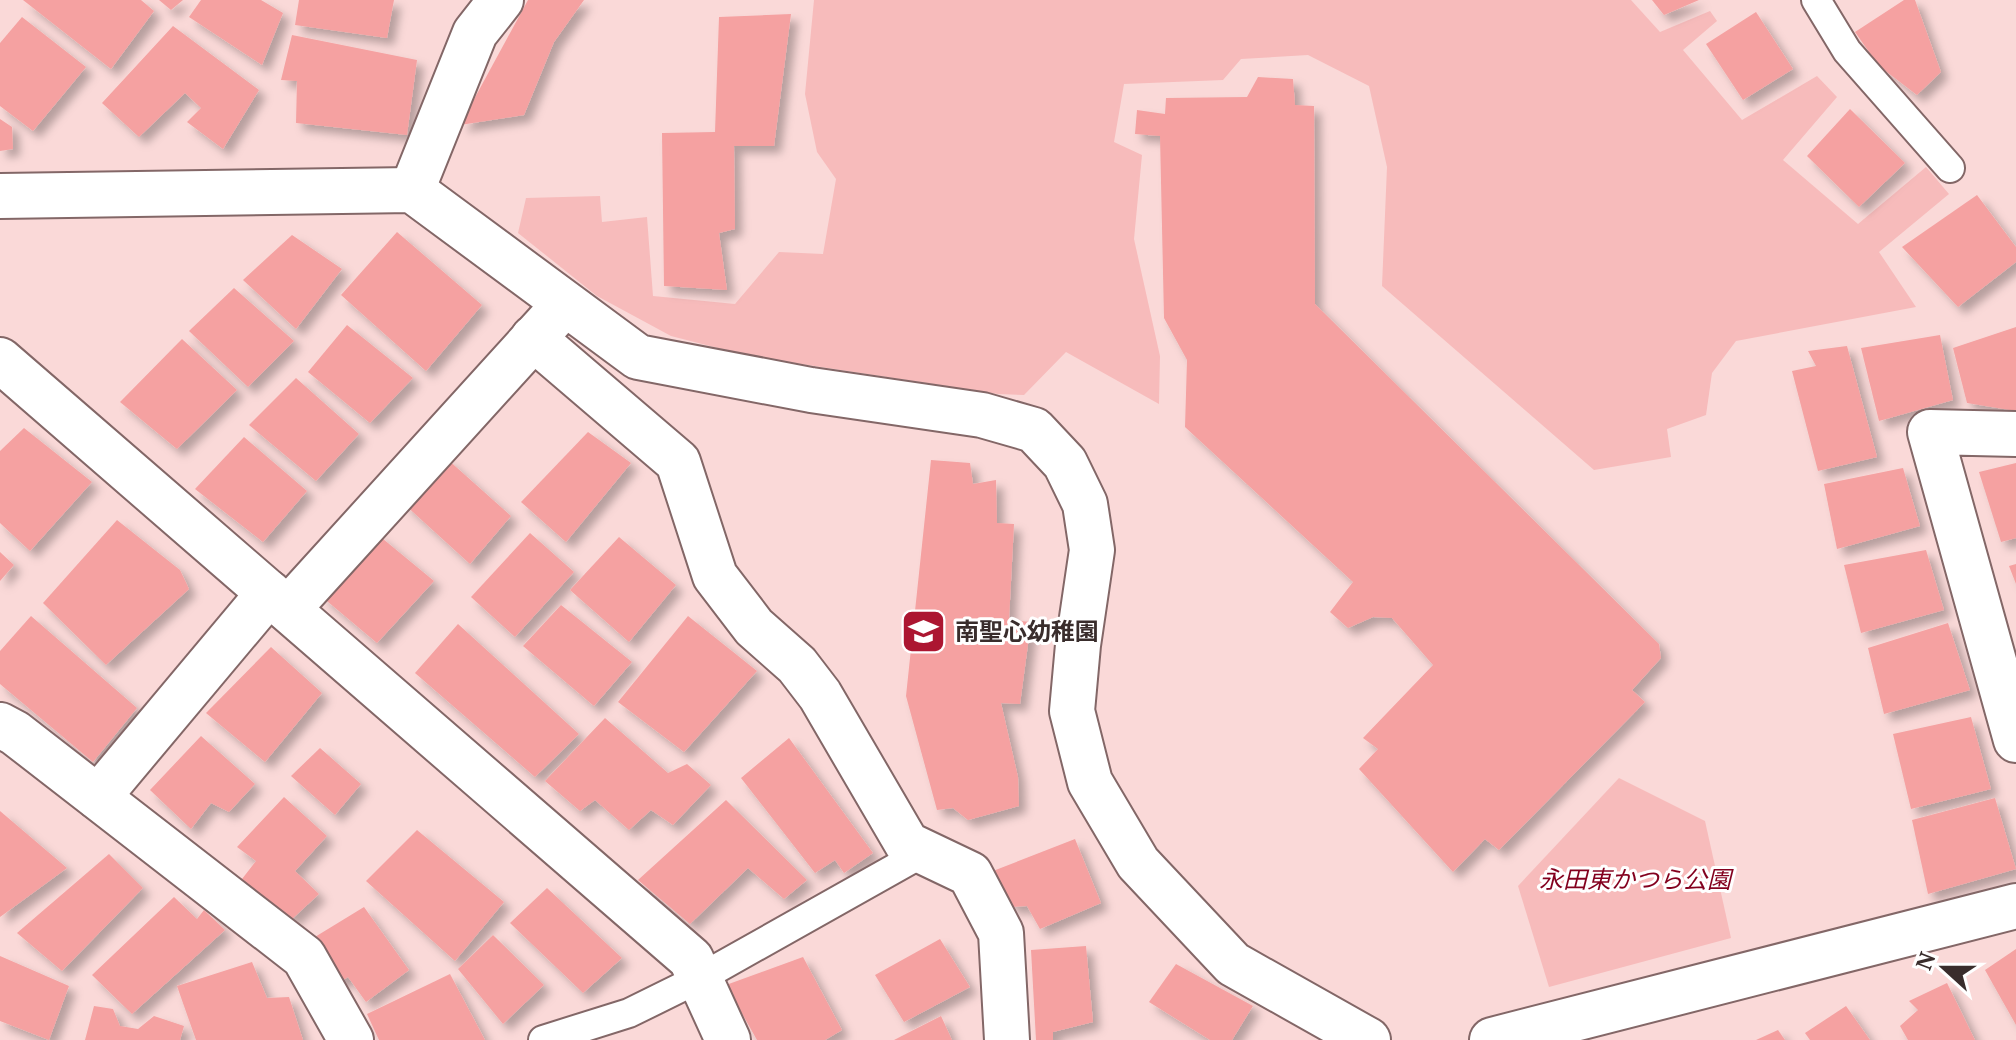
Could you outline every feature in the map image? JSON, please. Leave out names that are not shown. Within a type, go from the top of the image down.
[{"type":"street","points":[[412,190],[487,6]]},
{"type":"street","points":[[0,196],[412,190],[638,357],[811,390],[982,415],[1034,430],[1065,463],[1085,504],[1092,550],[1072,711],[1090,782],[1138,863],[1233,964],[1368,1040]]},
{"type":"street","points":[[98,797],[278,601],[565,304]]},
{"type":"street","points":[[533,338],[678,462],[715,576],[754,627],[797,665],[820,695],[907,844],[970,874],[1001,933],[1007,1040]]},
{"type":"street","points":[[0,360],[691,959],[728,1040]]},
{"type":"street","points":[[2016,434],[1930,432],[2016,740]]},
{"type":"street","points":[[0,725],[15,733],[304,957],[351,1040]]},
{"type":"street","points":[[1492,1040],[2016,906]]},
{"type":"lane","points":[[1816,0],[1847,51],[1950,168]]},
{"type":"lane","points":[[543,1040],[629,1013],[700,978],[924,852]]},
{"type":"green space","points":[[814,0],[1631,0],[1660,32],[1710,11],[1717,21],[1683,50],[1742,120],[1817,76],[1837,97],[1783,160],[1858,224],[1926,167],[1949,194],[1879,252],[1916,307],[1736,341],[1712,373],[1706,415],[1667,429],[1671,457],[1594,470],[1382,286],[1387,167],[1369,86],[1308,55],[1241,59],[1223,80],[1124,84],[1114,142],[1142,155],[1134,239],[1160,356],[1159,404],[1066,352],[1024,395],[998,394],[749,356],[671,336],[597,296],[518,233],[526,198],[600,196],[602,222],[647,217],[653,296],[735,304],[779,252],[823,254],[836,179],[817,152],[805,94]]},
{"type":"green space","name":"永田東かつら公園","points":[[1619,778],[1705,821],[1731,938],[1549,987],[1518,886]]},
{"type":"building","points":[[23,0],[141,0],[154,11],[111,69]]},
{"type":"building","points":[[159,0],[183,0],[171,10]]},
{"type":"building","points":[[201,0],[261,0],[283,13],[262,65],[189,17]]},
{"type":"building","points":[[299,0],[394,0],[387,38],[295,25]]},
{"type":"building","points":[[528,0],[584,0],[554,42],[524,115],[460,125]]},
{"type":"building","points":[[1652,0],[1699,0],[1664,15]]},
{"type":"building","points":[[1904,0],[1915,0],[1941,72],[1917,95],[1879,66],[1855,32]]},
{"type":"building","points":[[1756,12],[1793,69],[1743,100],[1706,44]]},
{"type":"building","points":[[791,14],[774,146],[734,146],[735,229],[719,233],[727,290],[664,286],[662,133],[715,132],[719,17]]},
{"type":"building","points":[[22,17],[86,67],[33,131],[0,106],[0,43]]},
{"type":"building","points":[[173,26],[259,90],[223,149],[187,122],[201,108],[185,93],[139,137],[102,103]]},
{"type":"building","points":[[292,35],[417,60],[407,135],[296,123],[297,81],[281,80]]},
{"type":"building","points":[[1258,77],[1293,79],[1295,105],[1314,106],[1315,304],[1659,644],[1661,658],[1632,690],[1645,702],[1499,850],[1485,839],[1453,872],[1359,769],[1378,749],[1363,738],[1433,665],[1392,618],[1373,617],[1348,628],[1330,612],[1353,582],[1185,427],[1187,360],[1164,318],[1160,136],[1135,134],[1137,110],[1165,114],[1166,98],[1247,97]]},
{"type":"building","points":[[1850,109],[1905,163],[1859,207],[1807,156]]},
{"type":"building","points":[[0,119],[12,127],[13,149],[0,151]]},
{"type":"building","points":[[1977,195],[2016,247],[2016,262],[1958,307],[1902,247]]},
{"type":"building","points":[[397,232],[482,305],[426,371],[341,295]]},
{"type":"building","points":[[292,235],[342,269],[296,329],[243,280]]},
{"type":"building","points":[[234,288],[294,341],[248,387],[189,331]]},
{"type":"building","points":[[347,325],[413,378],[370,423],[308,372]]},
{"type":"building","points":[[2016,327],[2016,411],[1967,403],[1953,348]]},
{"type":"building","points":[[1940,335],[1953,400],[1879,421],[1861,348]]},
{"type":"building","points":[[182,339],[237,390],[177,449],[120,402]]},
{"type":"building","points":[[1847,346],[1877,457],[1818,471],[1792,371],[1816,366],[1808,351]]},
{"type":"building","points":[[296,378],[359,434],[316,481],[249,425]]},
{"type":"building","points":[[24,428],[92,482],[30,551],[0,523],[0,451]]},
{"type":"building","points":[[588,432],[631,463],[566,542],[521,502]]},
{"type":"building","points":[[244,437],[307,491],[263,542],[195,489]]},
{"type":"building","points":[[446,458],[511,516],[470,564],[403,503]]},
{"type":"building","points":[[931,460],[970,463],[973,484],[996,480],[997,523],[1014,524],[1009,620],[1031,622],[1020,704],[1001,703],[1018,777],[1019,806],[968,820],[953,808],[937,810],[906,696]]},
{"type":"building","points":[[2016,463],[2016,538],[2001,542],[1979,472]]},
{"type":"building","points":[[1903,468],[1920,526],[1837,549],[1824,484]]},
{"type":"building","points":[[117,520],[180,570],[189,589],[106,665],[43,603]]},
{"type":"building","points":[[530,533],[574,572],[515,637],[471,597]]},
{"type":"building","points":[[377,534],[434,581],[377,643],[321,596]]},
{"type":"building","points":[[619,537],[676,585],[629,642],[570,590]]},
{"type":"building","points":[[1926,550],[1944,610],[1861,633],[1844,565]]},
{"type":"building","points":[[0,552],[14,565],[0,581]]},
{"type":"building","points":[[2016,564],[2016,584],[2009,566]]},
{"type":"building","points":[[561,605],[632,662],[594,706],[523,646]]},
{"type":"building","points":[[31,616],[137,708],[93,762],[0,684],[0,651]]},
{"type":"building","points":[[688,616],[757,671],[684,752],[618,702]]},
{"type":"building","points":[[1948,623],[1970,690],[1884,714],[1868,648]]},
{"type":"building","points":[[458,624],[579,734],[535,777],[415,673]]},
{"type":"building","points":[[271,647],[322,693],[265,762],[206,713]]},
{"type":"building","points":[[1971,717],[1991,789],[1911,809],[1893,734]]},
{"type":"building","points":[[605,718],[668,773],[687,764],[711,785],[673,825],[651,810],[629,830],[595,800],[580,811],[545,781]]},
{"type":"building","points":[[201,736],[255,784],[229,812],[211,803],[191,829],[150,790]]},
{"type":"building","points":[[789,738],[873,853],[844,873],[835,860],[815,873],[741,778]]},
{"type":"building","points":[[320,748],[361,784],[335,815],[291,776]]},
{"type":"building","points":[[284,797],[327,836],[295,871],[319,894],[291,920],[242,879],[256,861],[237,847]]},
{"type":"building","points":[[1995,798],[2016,869],[1928,894],[1912,820]]},
{"type":"building","points":[[726,800],[807,880],[784,899],[748,868],[690,924],[638,880]]},
{"type":"building","points":[[0,811],[67,868],[0,917]]},
{"type":"building","points":[[417,830],[504,902],[455,961],[366,881]]},
{"type":"building","points":[[1075,839],[1101,903],[1040,929],[1027,906],[1011,907],[993,871]]},
{"type":"building","points":[[109,854],[143,888],[62,971],[17,933]]},
{"type":"building","points":[[547,888],[622,958],[583,993],[510,923]]},
{"type":"building","points":[[174,897],[197,919],[204,910],[225,930],[132,1014],[92,975]]},
{"type":"building","points":[[364,907],[409,970],[366,1002],[348,977],[337,984],[310,940]]},
{"type":"building","points":[[493,935],[544,985],[503,1024],[458,969]]},
{"type":"building","points":[[940,939],[970,987],[904,1022],[875,975]]},
{"type":"building","points":[[1086,946],[1093,1022],[1053,1032],[1053,1040],[1036,1040],[1031,950]]},
{"type":"building","points":[[2016,949],[2016,1025],[1985,970]]},
{"type":"building","points":[[0,956],[69,986],[49,1040],[0,1021]]},
{"type":"building","points":[[803,957],[842,1030],[825,1040],[757,1040],[726,985]]},
{"type":"building","points":[[252,962],[267,998],[289,997],[303,1040],[196,1040],[177,986]]},
{"type":"building","points":[[1176,964],[1253,1006],[1232,1040],[1210,1040],[1149,1002]]},
{"type":"building","points":[[450,974],[485,1040],[379,1040],[367,1014]]},
{"type":"building","points":[[1947,983],[1975,1040],[1908,1040],[1900,1026],[1918,1010],[1909,1001]]},
{"type":"building","points":[[94,1006],[113,1009],[120,1026],[138,1029],[154,1016],[184,1026],[180,1040],[85,1040]]},
{"type":"building","points":[[1846,1006],[1870,1040],[1810,1040],[1805,1033]]},
{"type":"building","points":[[941,1016],[952,1040],[894,1040]]},
{"type":"building","points":[[1778,1030],[1785,1040],[1756,1040]]},
{"type":"place","name":"南聖心幼稚園","points":[[924,632]]}]
